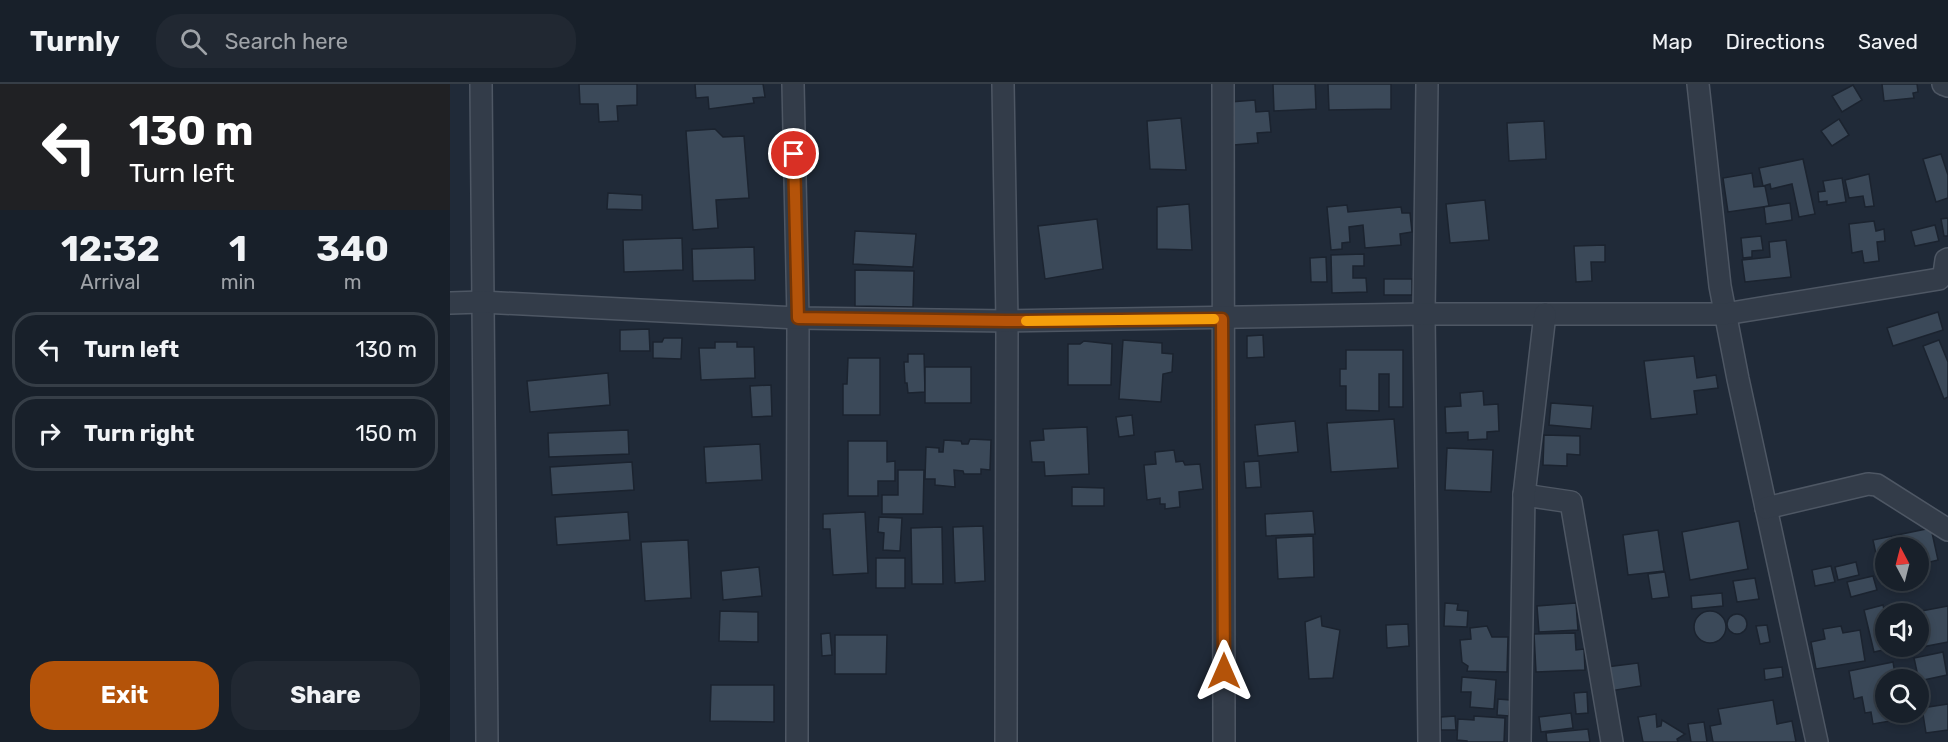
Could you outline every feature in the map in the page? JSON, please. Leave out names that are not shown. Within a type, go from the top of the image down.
[{"type":"street","points":[[481,84],[487,742]]},
{"type":"street","points":[[793,84],[798,318],[797,742]]},
{"type":"street","points":[[1003,84],[1006,321],[1006,742]]},
{"type":"street","points":[[1223,84],[1224,742]]},
{"type":"street","points":[[1426,84],[1424,314],[1428,742]]},
{"type":"street","points":[[1698,84],[1725,314],[1737,379],[1817,742]]},
{"type":"street","points":[[1943,84],[1948,86]]},
{"type":"street","points":[[450,303],[482,302],[798,318],[1006,321],[1424,314],[1725,314],[1938,279],[1944,274],[1948,259]]},
{"type":"street","points":[[1520,742],[1524,495],[1545,314]]},
{"type":"street","points":[[1766,508],[1868,484],[1877,485],[1948,530]]},
{"type":"street","points":[[1524,495],[1571,502],[1612,742]]},
{"type":"building","points":[[579,84],[637,84],[637,105],[617,106],[618,121],[599,122],[598,104],[580,104]]},
{"type":"building","points":[[695,84],[763,84],[765,97],[753,98],[754,103],[709,109],[708,97],[696,98]]},
{"type":"building","points":[[1273,84],[1315,84],[1316,109],[1274,111]]},
{"type":"building","points":[[1328,84],[1391,84],[1391,109],[1329,110]]},
{"type":"building","points":[[1882,84],[1917,84],[1918,92],[1913,93],[1914,98],[1884,101]]},
{"type":"building","points":[[1853,85],[1862,100],[1842,112],[1832,96]]},
{"type":"building","points":[[1255,100],[1256,112],[1269,111],[1271,132],[1257,133],[1258,143],[1233,145],[1230,102]]},
{"type":"building","points":[[1181,118],[1186,170],[1150,169],[1147,121]]},
{"type":"building","points":[[1839,119],[1849,135],[1832,146],[1821,131]]},
{"type":"building","points":[[1544,121],[1546,159],[1509,161],[1507,123]]},
{"type":"building","points":[[715,129],[723,137],[744,136],[749,198],[716,200],[718,228],[693,230],[686,131]]},
{"type":"building","points":[[1941,154],[1948,175],[1948,198],[1936,202],[1923,159]]},
{"type":"building","points":[[1803,159],[1815,214],[1799,217],[1792,184],[1771,189],[1770,184],[1763,186],[1759,168]]},
{"type":"building","points":[[1752,173],[1754,187],[1765,186],[1769,206],[1728,212],[1723,178]]},
{"type":"building","points":[[1869,174],[1874,206],[1865,207],[1863,196],[1849,198],[1845,180]]},
{"type":"building","points":[[1842,178],[1846,202],[1827,205],[1827,201],[1819,202],[1818,192],[1825,191],[1823,181]]},
{"type":"building","points":[[608,193],[642,195],[642,210],[607,209]]},
{"type":"building","points":[[1485,200],[1489,240],[1450,243],[1446,204]]},
{"type":"building","points":[[1790,203],[1792,220],[1766,224],[1764,207]]},
{"type":"building","points":[[1189,204],[1192,250],[1157,249],[1157,207]]},
{"type":"building","points":[[1347,205],[1348,212],[1401,207],[1402,213],[1410,213],[1412,232],[1400,234],[1401,245],[1365,248],[1363,225],[1349,227],[1350,242],[1342,243],[1342,249],[1331,250],[1327,207]]},
{"type":"building","points":[[1948,218],[1948,236],[1944,236],[1941,219]]},
{"type":"building","points":[[1097,219],[1103,269],[1045,279],[1038,226]]},
{"type":"building","points":[[1874,221],[1876,231],[1884,229],[1885,241],[1877,242],[1879,261],[1864,263],[1862,251],[1852,253],[1849,224]]},
{"type":"building","points":[[1935,225],[1939,241],[1915,246],[1911,231]]},
{"type":"building","points":[[855,231],[916,234],[913,267],[853,264]]},
{"type":"building","points":[[1761,236],[1763,250],[1752,251],[1752,257],[1743,258],[1741,238]]},
{"type":"building","points":[[682,238],[683,270],[624,272],[623,240]]},
{"type":"building","points":[[1786,240],[1791,277],[1745,282],[1742,260],[1770,257],[1769,242]]},
{"type":"building","points":[[1605,245],[1605,262],[1591,262],[1592,281],[1576,282],[1574,246]]},
{"type":"building","points":[[754,247],[755,280],[693,281],[692,249]]},
{"type":"building","points":[[1364,254],[1364,266],[1353,266],[1353,278],[1366,278],[1367,292],[1332,293],[1331,255]]},
{"type":"building","points":[[1326,257],[1327,282],[1311,282],[1310,258]]},
{"type":"building","points":[[855,270],[914,271],[913,307],[855,306]]},
{"type":"building","points":[[1384,279],[1412,279],[1412,295],[1384,295]]},
{"type":"building","points":[[1938,312],[1943,330],[1893,346],[1887,328]]},
{"type":"building","points":[[649,329],[650,351],[620,351],[620,330]]},
{"type":"building","points":[[1263,335],[1264,357],[1247,358],[1247,336]]},
{"type":"building","points":[[664,338],[682,338],[681,359],[653,358],[653,342],[662,342]]},
{"type":"building","points":[[1123,340],[1162,343],[1162,353],[1173,354],[1172,372],[1163,374],[1161,402],[1119,399]]},
{"type":"building","points":[[1939,340],[1948,362],[1948,397],[1944,399],[1923,346]]},
{"type":"building","points":[[1084,341],[1112,344],[1111,385],[1068,385],[1068,344],[1080,344]]},
{"type":"building","points":[[715,342],[737,342],[737,347],[754,347],[755,378],[701,380],[699,348],[715,348]]},
{"type":"building","points":[[1346,350],[1403,350],[1403,407],[1389,407],[1389,374],[1379,374],[1379,411],[1346,410],[1346,386],[1340,386],[1340,369],[1346,369]]},
{"type":"building","points":[[908,354],[924,354],[925,392],[908,393],[904,362],[908,362]]},
{"type":"building","points":[[1694,356],[1697,378],[1716,375],[1718,388],[1694,391],[1697,414],[1651,419],[1644,361]]},
{"type":"building","points":[[848,358],[880,358],[880,415],[843,415],[843,384],[847,384]]},
{"type":"building","points":[[925,367],[971,367],[971,403],[925,403]]},
{"type":"building","points":[[608,373],[610,405],[530,412],[527,381]]},
{"type":"building","points":[[771,385],[772,416],[752,417],[750,386]]},
{"type":"building","points":[[1483,391],[1484,405],[1498,404],[1499,431],[1487,432],[1487,439],[1468,440],[1468,432],[1446,433],[1445,407],[1461,406],[1460,393]]},
{"type":"building","points":[[1551,403],[1593,406],[1591,429],[1549,425]]},
{"type":"building","points":[[1132,415],[1134,435],[1119,437],[1116,417]]},
{"type":"building","points":[[1394,419],[1398,468],[1331,472],[1327,423]]},
{"type":"building","points":[[1295,421],[1298,452],[1258,456],[1255,425]]},
{"type":"building","points":[[1087,427],[1089,474],[1045,476],[1044,462],[1032,462],[1030,441],[1044,440],[1043,429]]},
{"type":"building","points":[[628,430],[629,454],[549,457],[548,433]]},
{"type":"building","points":[[1544,435],[1580,436],[1580,455],[1567,454],[1567,466],[1543,465]]},
{"type":"building","points":[[970,439],[991,440],[990,470],[981,469],[981,474],[964,474],[963,471],[954,470],[955,487],[935,485],[935,479],[925,479],[926,447],[939,448],[939,452],[943,452],[944,440],[961,441],[962,444],[968,444]]},
{"type":"building","points":[[848,441],[887,441],[887,462],[895,461],[895,481],[878,481],[878,496],[848,496]]},
{"type":"building","points":[[760,444],[762,480],[706,483],[704,447]]},
{"type":"building","points":[[1447,448],[1493,450],[1491,492],[1445,490]]},
{"type":"building","points":[[1174,450],[1176,462],[1183,461],[1185,465],[1200,464],[1203,489],[1179,492],[1180,507],[1165,509],[1165,504],[1160,504],[1160,498],[1147,500],[1144,465],[1156,464],[1155,452]]},
{"type":"building","points":[[1259,461],[1261,487],[1246,488],[1244,462]]},
{"type":"building","points":[[632,462],[634,490],[552,495],[550,467]]},
{"type":"building","points":[[898,470],[924,470],[923,514],[882,514],[882,495],[898,495]]},
{"type":"building","points":[[1072,487],[1104,488],[1104,506],[1072,506]]},
{"type":"building","points":[[1313,511],[1315,534],[1266,536],[1265,514]]},
{"type":"building","points":[[628,512],[630,540],[557,545],[555,517]]},
{"type":"building","points":[[865,512],[868,573],[833,575],[830,529],[823,529],[823,514]]},
{"type":"building","points":[[879,517],[902,518],[900,551],[883,550],[884,533],[878,532]]},
{"type":"building","points":[[1739,521],[1748,569],[1690,580],[1682,532]]},
{"type":"building","points":[[983,526],[985,581],[955,583],[953,527]]},
{"type":"building","points":[[942,527],[943,584],[912,584],[911,528]]},
{"type":"building","points":[[1931,528],[1938,560],[1929,562],[1929,537],[1888,537]]},
{"type":"building","points":[[1658,530],[1664,571],[1628,575],[1623,535]]},
{"type":"building","points":[[1313,536],[1314,577],[1278,579],[1276,538]]},
{"type":"building","points":[[688,540],[691,598],[645,601],[641,542]]},
{"type":"building","points":[[876,558],[905,558],[905,588],[876,588]]},
{"type":"building","points":[[1856,562],[1859,575],[1838,580],[1835,567]]},
{"type":"building","points":[[1831,566],[1835,582],[1815,586],[1812,570]]},
{"type":"building","points":[[759,567],[762,596],[723,600],[721,571]]},
{"type":"building","points":[[1665,572],[1669,597],[1652,599],[1648,574]]},
{"type":"building","points":[[1873,576],[1875,591],[1851,597],[1847,582]]},
{"type":"building","points":[[1755,578],[1759,599],[1737,602],[1733,581]]},
{"type":"building","points":[[1722,593],[1723,606],[1692,609],[1691,596]]},
{"type":"building","points":[[1445,603],[1458,604],[1457,610],[1468,611],[1467,627],[1444,626]]},
{"type":"building","points":[[1576,603],[1578,630],[1539,632],[1537,606]]},
{"type":"building","points":[[1948,606],[1948,642],[1929,646],[1929,610]]},
{"type":"building","points":[[1875,607],[1875,652],[1874,652],[1864,610]]},
{"type":"building","points":[[720,611],[758,612],[758,642],[719,641]]},
{"type":"building","points":[[1710,611],[1721,616],[1726,627],[1721,638],[1710,643],[1699,638],[1694,627],[1699,616]]},
{"type":"building","points":[[1737,614],[1744,617],[1747,624],[1744,631],[1737,634],[1730,631],[1727,624],[1730,617]]},
{"type":"building","points":[[1321,616],[1322,626],[1340,630],[1333,678],[1309,679],[1305,622]]},
{"type":"building","points":[[1408,624],[1409,646],[1387,648],[1386,625]]},
{"type":"building","points":[[1767,625],[1770,642],[1760,644],[1756,626]]},
{"type":"building","points":[[1487,626],[1492,637],[1508,637],[1507,672],[1467,671],[1468,666],[1462,662],[1460,640],[1471,639],[1470,628]]},
{"type":"building","points":[[1841,626],[1843,633],[1860,630],[1865,661],[1816,669],[1811,642],[1825,639],[1823,629]]},
{"type":"building","points":[[830,633],[832,655],[822,656],[821,634]]},
{"type":"building","points":[[1575,633],[1576,650],[1584,649],[1585,670],[1536,672],[1534,634]]},
{"type":"building","points":[[835,635],[887,635],[886,674],[835,674]]},
{"type":"building","points":[[1943,652],[1947,675],[1929,679],[1929,669],[1916,669],[1914,658],[1929,657],[1929,655]]},
{"type":"building","points":[[1893,662],[1894,669],[1875,669],[1875,723],[1879,723],[1873,724],[1871,712],[1865,713],[1862,697],[1854,699],[1849,671]]},
{"type":"building","points":[[1638,663],[1641,686],[1610,691],[1606,667]]},
{"type":"building","points":[[1782,667],[1783,677],[1765,680],[1764,669]]},
{"type":"building","points":[[1462,677],[1496,680],[1494,709],[1470,707],[1471,692],[1461,692]]},
{"type":"building","points":[[711,685],[774,685],[774,722],[710,721]]},
{"type":"building","points":[[1587,692],[1588,713],[1576,714],[1574,693]]},
{"type":"building","points":[[1498,699],[1510,700],[1509,716],[1497,715]]},
{"type":"building","points":[[1773,700],[1777,724],[1792,721],[1796,742],[1713,742],[1710,726],[1721,724],[1718,709]]},
{"type":"building","points":[[1948,704],[1948,730],[1926,733],[1924,723],[1929,723],[1929,707]]},
{"type":"building","points":[[1571,713],[1573,728],[1541,732],[1539,717]]},
{"type":"building","points":[[1656,714],[1657,727],[1661,726],[1662,720],[1685,734],[1677,739],[1678,742],[1643,742],[1638,717]]},
{"type":"building","points":[[1455,716],[1456,730],[1441,730],[1441,717]]},
{"type":"building","points":[[1474,716],[1505,718],[1504,742],[1457,740],[1458,719],[1474,720]]},
{"type":"building","points":[[1704,722],[1707,742],[1691,742],[1688,724]]},
{"type":"building","points":[[1588,729],[1590,742],[1547,742],[1546,733]]},
{"type":"slow traffic","points":[[1026,321],[1214,319]]},
{"type":"route","points":[[794,154],[798,318],[1006,321],[1222,319],[1224,671]]}]
